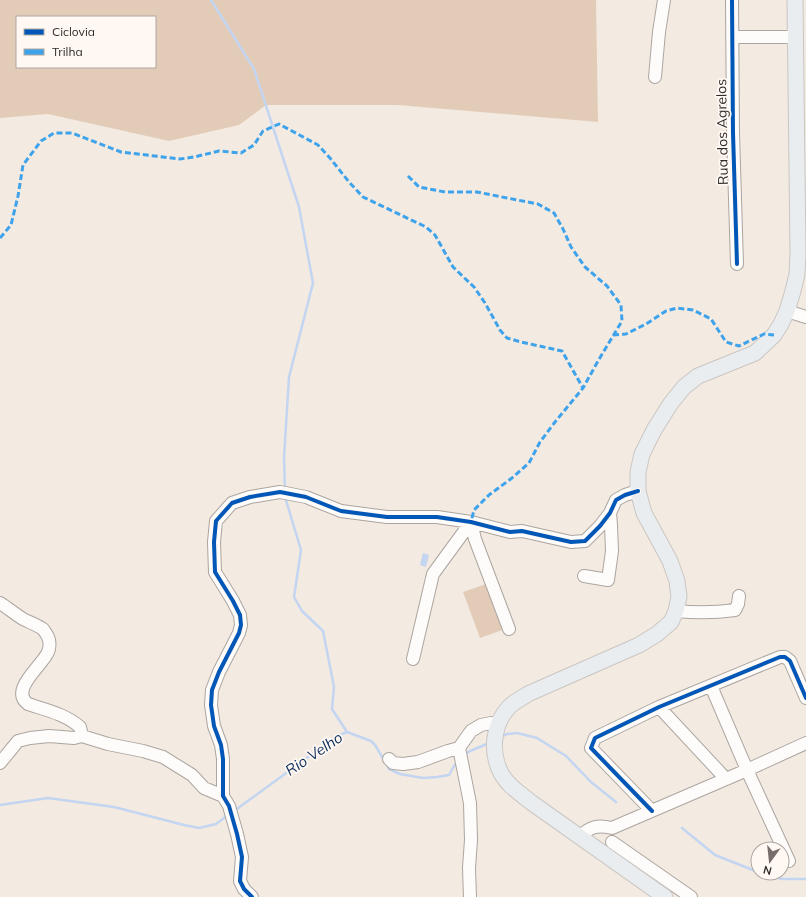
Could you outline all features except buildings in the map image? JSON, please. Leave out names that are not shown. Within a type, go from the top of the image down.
[{"type":"main road","points":[[665,897],[608,848],[580,837],[518,792],[502,774],[496,761],[494,739],[503,715],[509,707],[517,701],[530,693],[639,645],[657,634],[671,622],[676,611],[679,597],[678,581],[670,561],[644,513],[638,490],[638,472],[642,454],[654,430],[671,403],[684,387],[698,376],[755,353],[774,336],[787,311],[797,274],[798,254],[799,32],[795,0]]},
{"type":"street","points":[[655,77],[659,32],[664,0]]},
{"type":"street","name":"Rua dos Agrelos","points":[[732,0],[733,133],[737,264]]},
{"type":"street","points":[[732,37],[799,32]]},
{"type":"street","points":[[787,311],[806,317]]},
{"type":"street","points":[[252,897],[244,889],[240,881],[242,857],[229,806],[223,796],[223,759],[221,745],[214,726],[211,706],[212,690],[218,672],[239,633],[241,625],[240,615],[215,572],[214,542],[216,521],[232,503],[250,497],[280,492],[306,497],[341,511],[387,517],[437,517],[471,522],[510,532],[522,531],[570,542],[585,541],[610,513],[616,500],[638,490]]},
{"type":"street","points":[[584,576],[608,580],[612,551],[610,513]]},
{"type":"street","points":[[471,522],[475,539],[509,628]]},
{"type":"street","points":[[413,659],[433,574],[471,522]]},
{"type":"street","points":[[676,611],[720,612],[734,610],[738,604],[739,596]]},
{"type":"street","points":[[0,603],[21,618],[43,630],[48,637],[50,645],[48,652],[22,690],[24,701],[28,704],[73,720],[80,727],[82,736]]},
{"type":"street","points":[[652,811],[591,748],[594,738],[659,707],[780,656],[786,657],[790,661],[806,698]]},
{"type":"street","points":[[711,686],[780,841]]},
{"type":"street","points":[[659,707],[726,779]]},
{"type":"street","points":[[389,759],[393,763],[403,764],[418,762],[459,748],[471,731],[482,725],[491,723],[498,725]]},
{"type":"street","points":[[0,763],[18,741],[49,736],[74,738],[82,736],[108,744],[143,751],[163,757],[192,775],[204,788],[223,796]]},
{"type":"street","points":[[580,837],[586,830],[604,826],[612,828],[806,743]]},
{"type":"street","points":[[459,748],[470,803],[470,897]]},
{"type":"street","points":[[612,828],[613,835],[608,848],[691,897]]},
{"type":"shaded area","points":[[0,0],[596,0],[598,122],[398,105],[266,105],[239,125],[169,141],[48,114],[0,118]]},
{"type":"shaded area","points":[[486,584],[502,630],[480,638],[463,592]]},
{"type":"water","points":[[423,553],[429,555],[426,567],[420,565]]},
{"type":"waterway","points":[[211,0],[254,69],[299,207],[313,283],[289,377],[284,458],[285,490]]},
{"type":"waterway","points":[[285,497],[301,550],[294,597],[302,611],[323,631],[334,687],[332,709],[347,732]]},
{"type":"waterway","name":"Rio Velho","points":[[234,811],[337,736],[347,732],[371,741],[384,760]]},
{"type":"waterway","name":"Rio Velho","points":[[500,737],[507,734],[517,733],[537,738],[566,756],[591,782],[616,802]]},
{"type":"waterway","name":"Rio Velho","points":[[465,755],[468,752],[489,743]]},
{"type":"waterway","name":"Rio Velho","points":[[387,764],[389,769],[400,774],[423,778],[449,775],[458,762]]},
{"type":"waterway","name":"Rio Velho","points":[[0,805],[48,798],[114,807],[199,828],[216,824],[228,815]]},
{"type":"waterway","name":"Rio Velho","points":[[682,828],[715,855],[750,869]]},
{"type":"waterway","name":"Rio Velho","points":[[790,879],[806,879]]},
{"type":"marked path","points":[[0,238],[11,225],[23,165],[41,141],[54,133],[72,133],[121,152],[180,159],[219,151],[241,153],[254,145],[263,131],[279,124],[318,145],[363,197],[426,227],[435,235],[453,267],[474,287],[500,330],[507,338],[562,351],[583,388]]},
{"type":"marked path","points":[[408,176],[419,187],[445,192],[477,192],[538,204],[554,213],[571,247],[585,267],[607,286],[621,305],[622,321],[583,388],[540,442],[529,463],[489,495],[474,510],[471,522]]},
{"type":"marked path","points":[[613,335],[626,334],[646,324],[666,311],[677,308],[693,310],[711,319],[726,342],[739,346],[764,334],[774,335]]},
{"type":"cycle path","points":[[732,0],[733,133],[737,264]]},
{"type":"cycle path","points":[[252,897],[244,889],[240,881],[242,857],[229,806],[223,796],[223,759],[221,745],[214,726],[211,705],[212,690],[219,672],[239,633],[241,625],[240,615],[215,572],[214,542],[216,521],[232,503],[250,497],[280,492],[306,497],[341,511],[387,517],[437,517],[471,522],[510,532],[522,531],[571,542],[585,541],[610,513],[616,500],[625,495],[638,491]]},
{"type":"cycle path","points":[[652,811],[591,748],[595,738],[659,707],[780,657],[785,657],[790,661],[806,698]]}]
